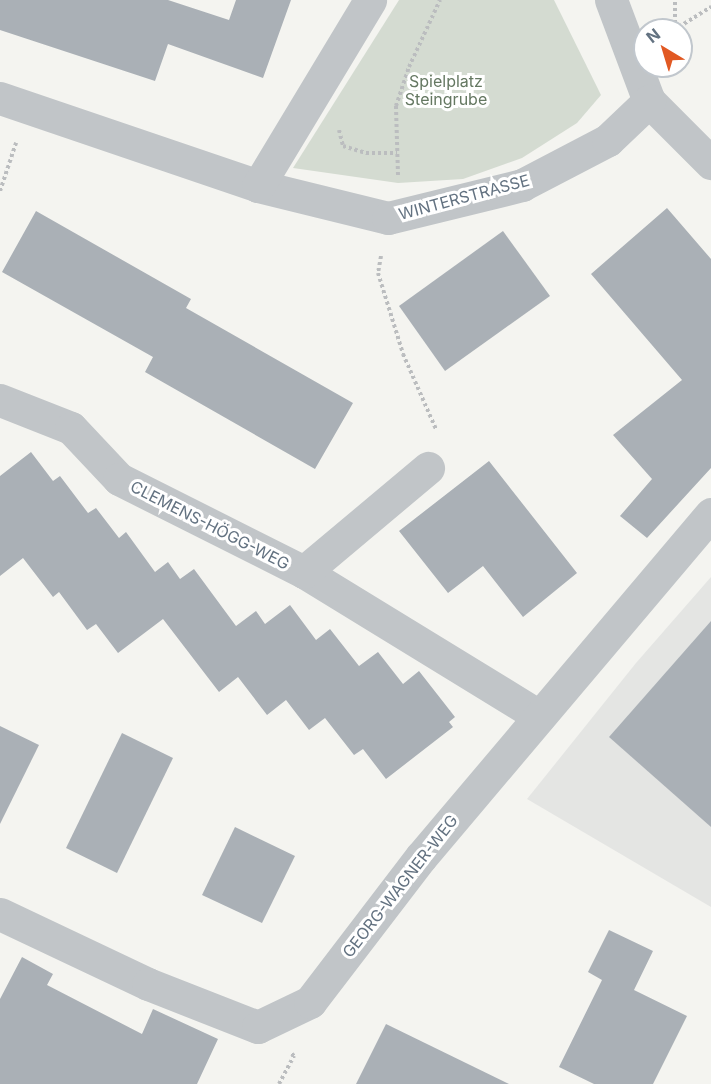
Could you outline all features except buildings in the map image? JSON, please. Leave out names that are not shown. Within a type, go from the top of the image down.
[{"type":"street","points":[[258,186],[370,0]]},
{"type":"street","points":[[611,0],[649,101],[711,163]]},
{"type":"street","name":"WINTERSTRASSE","points":[[15,103],[258,186],[388,218],[522,185],[608,140],[649,101]]},
{"type":"street","name":"CLEMENS-HÖGG-WEG","points":[[0,400],[71,428],[119,479],[304,572],[539,716]]},
{"type":"street","name":"CLEMENS-HÖGG-WEG","points":[[304,572],[428,468]]},
{"type":"street","name":"GEORG-WAGNER-WEG","points":[[0,914],[148,984],[258,1027],[310,1002],[421,857],[711,514]]},
{"type":"path","points":[[428,468],[437,432],[403,354],[378,273],[388,218],[398,183],[396,106],[409,67],[440,0]]},
{"type":"path","points":[[675,0],[675,18]]},
{"type":"path","points":[[693,18],[711,7]]},
{"type":"path","points":[[0,191],[15,103]]},
{"type":"path","points":[[339,130],[343,146],[366,153],[397,153]]},
{"type":"shaded area","points":[[711,577],[711,907],[527,799],[636,663]]},
{"type":"green space","name":"Spielplatz Steingrube","points":[[399,0],[554,0],[601,95],[577,123],[522,158],[463,179],[398,183],[293,168]]}]
